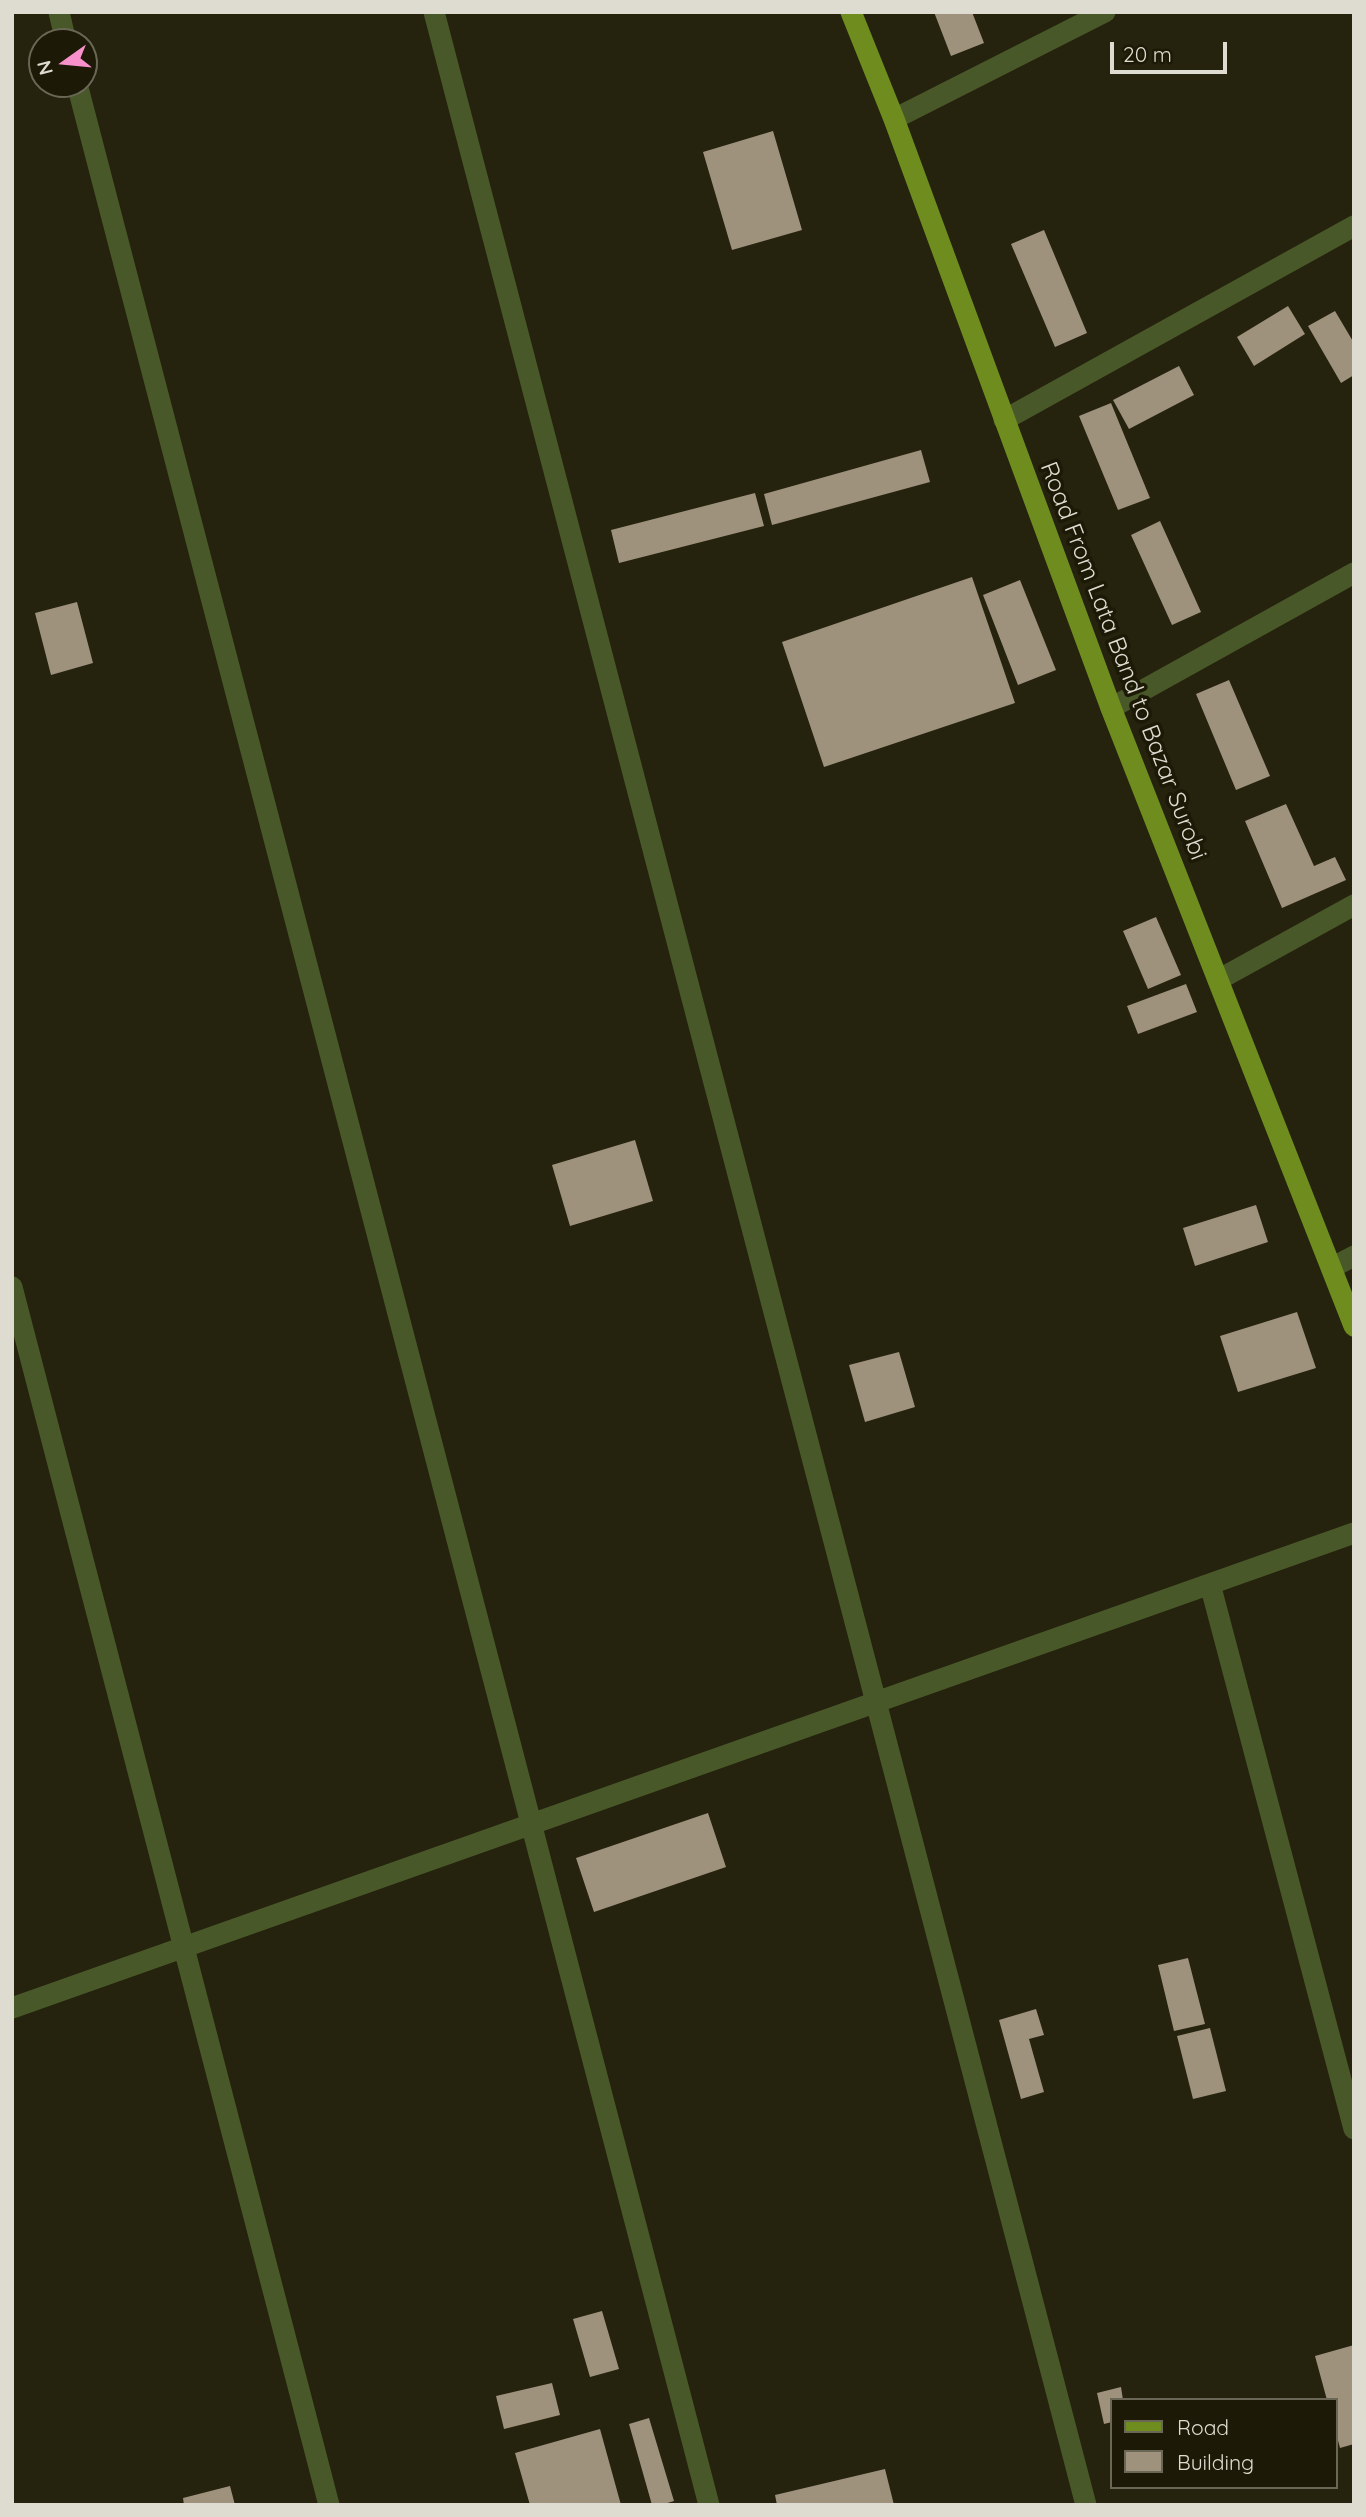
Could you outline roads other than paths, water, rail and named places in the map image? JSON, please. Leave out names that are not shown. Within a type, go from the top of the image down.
[{"type":"main road","name":"Road From Lata Band to Bazar Surobi","points":[[851,12],[894,120],[1111,708],[1354,1326]]},
{"type":"street","points":[[434,12],[1086,2505]]},
{"type":"street","points":[[894,120],[1105,12]]},
{"type":"street","points":[[82,98],[709,2505]]},
{"type":"street","points":[[1004,420],[1354,226]]},
{"type":"street","points":[[1111,708],[1354,573]]},
{"type":"street","points":[[1218,980],[1354,905]]},
{"type":"street","points":[[1333,1267],[1354,1256]]},
{"type":"street","points":[[12,1287],[329,2505]]},
{"type":"street","points":[[12,2008],[1354,1533]]},
{"type":"street","points":[[1210,1584],[1354,2129]]}]
